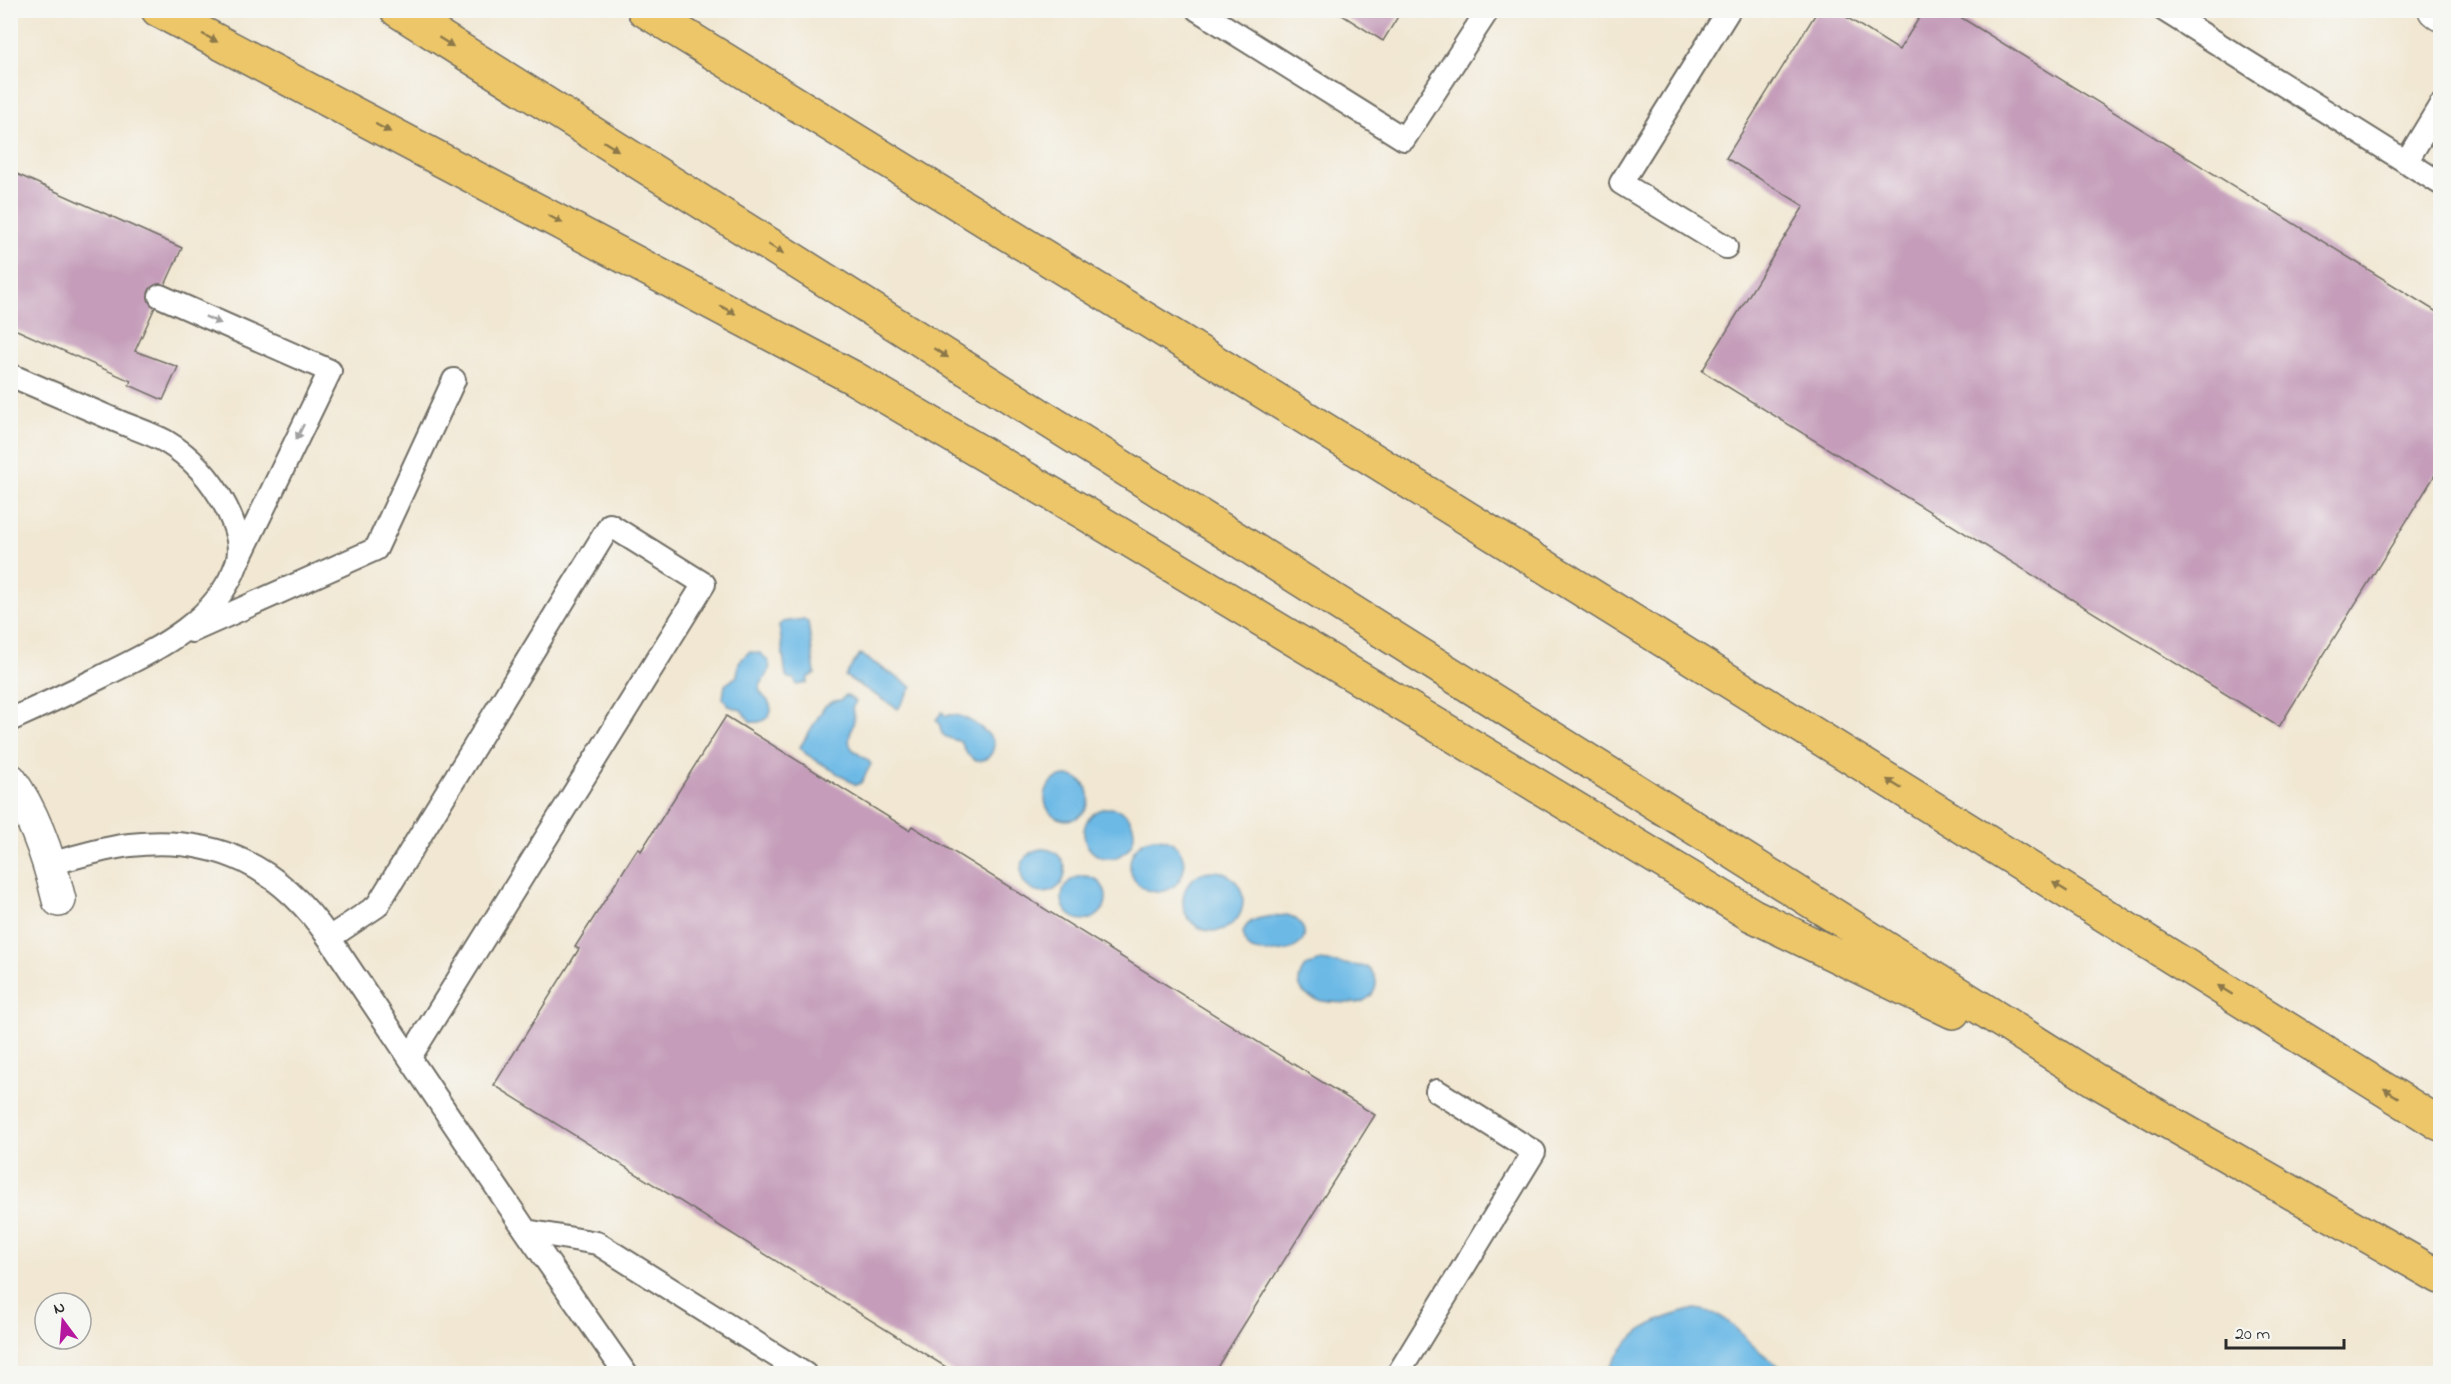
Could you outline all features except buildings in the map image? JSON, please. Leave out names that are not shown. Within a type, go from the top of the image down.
[{"type":"highway","points":[[158,10],[852,377],[1083,512],[1752,915],[2095,1080]]},
{"type":"highway","points":[[397,10],[2095,1080],[2440,1277]]},
{"type":"highway","points":[[644,10],[1364,453],[2440,1124]]},
{"type":"highway","points":[[669,10],[801,108]]},
{"type":"street","points":[[2435,10],[2440,14]]},
{"type":"street","points":[[10,780],[32,819],[51,864],[59,900]]},
{"type":"lane","points":[[1198,10],[1404,139],[1488,10]]},
{"type":"lane","points":[[1726,247],[1621,183],[1729,10]]},
{"type":"lane","points":[[2164,10],[2440,183]]},
{"type":"lane","points":[[2406,162],[2440,106]]},
{"type":"lane","points":[[160,296],[330,372],[238,562],[211,606],[197,620],[166,643]]},
{"type":"lane","points":[[10,375],[165,441],[188,458],[204,472],[217,490],[231,518],[239,541],[238,562]]},
{"type":"lane","points":[[10,720],[166,643],[376,549],[454,380]]},
{"type":"lane","points":[[329,938],[377,906],[610,525],[704,584],[410,1057]]},
{"type":"lane","points":[[51,864],[104,850],[146,844],[183,844],[229,854],[279,882],[301,901],[329,938],[526,1231],[626,1374]]},
{"type":"lane","points":[[1398,1374],[1534,1152],[1437,1091]]},
{"type":"lane","points":[[526,1231],[597,1243],[806,1374]]},
{"type":"water","points":[[804,619],[808,622],[815,674],[808,677],[807,683],[797,685],[794,679],[786,676],[779,625],[783,622]]},
{"type":"water","points":[[749,652],[760,653],[770,667],[759,689],[768,701],[771,710],[767,718],[760,722],[751,722],[741,710],[729,706],[723,698],[725,685],[737,676],[739,662]]},
{"type":"water","points":[[860,654],[912,687],[898,709],[845,676]]},
{"type":"water","points":[[846,695],[856,701],[852,708],[854,718],[850,745],[871,764],[861,783],[856,785],[806,754],[800,747],[825,706],[841,700]]},
{"type":"water","points":[[942,712],[946,716],[959,716],[966,719],[987,733],[994,744],[989,757],[976,761],[967,754],[961,742],[946,737],[936,720]]},
{"type":"water","points":[[1067,776],[1082,783],[1089,798],[1082,813],[1067,820],[1052,813],[1045,798],[1052,783]]},
{"type":"water","points":[[1109,808],[1118,810],[1129,819],[1134,833],[1132,842],[1123,853],[1109,858],[1100,856],[1089,847],[1084,833],[1086,824],[1095,813]]},
{"type":"water","points":[[1152,838],[1162,838],[1172,842],[1180,850],[1184,865],[1180,880],[1172,888],[1162,892],[1152,892],[1142,888],[1134,880],[1130,870],[1130,860],[1134,850],[1142,842]]},
{"type":"water","points":[[1043,849],[1059,855],[1065,871],[1059,887],[1043,893],[1027,887],[1021,871],[1027,855]]},
{"type":"water","points":[[1213,871],[1230,876],[1238,884],[1243,901],[1238,918],[1230,926],[1213,931],[1196,926],[1188,918],[1183,901],[1188,884],[1196,876]]},
{"type":"water","points":[[1084,876],[1099,883],[1106,898],[1099,913],[1084,920],[1069,913],[1062,898],[1069,883]]},
{"type":"water","points":[[1287,915],[1297,920],[1303,928],[1304,937],[1297,946],[1272,952],[1251,950],[1247,947],[1243,933],[1249,923],[1261,918]]},
{"type":"water","points":[[1321,961],[1367,967],[1375,978],[1373,993],[1369,998],[1357,1003],[1323,1001],[1307,996],[1299,983],[1301,973],[1306,966]]},
{"type":"water","points":[[1695,1309],[1704,1310],[1726,1320],[1788,1373],[1606,1373],[1624,1347],[1642,1330],[1664,1318]]}]
